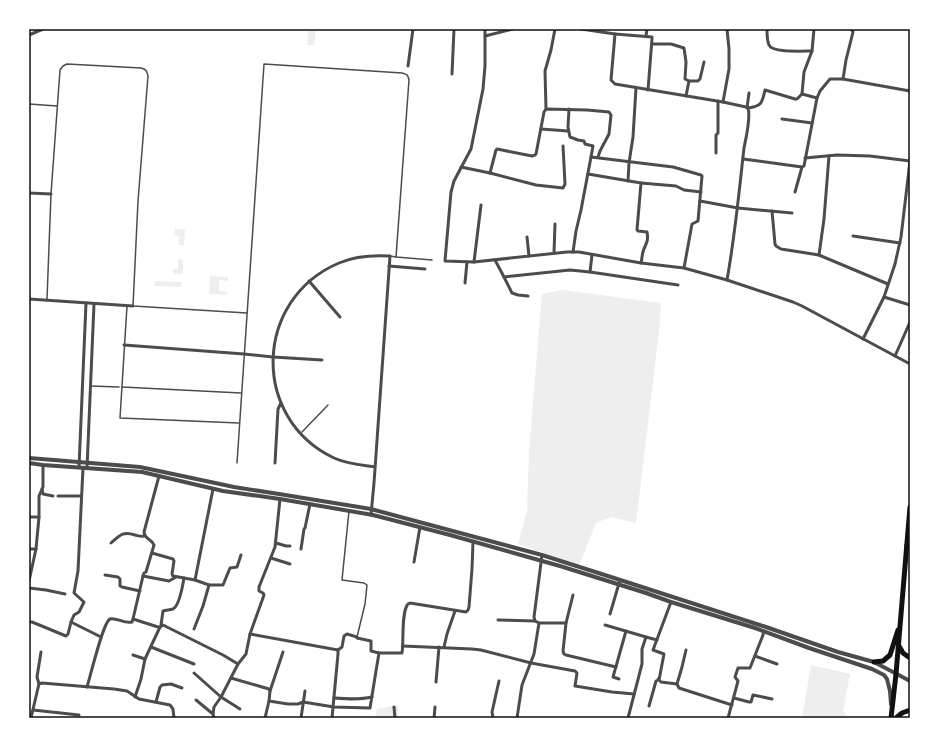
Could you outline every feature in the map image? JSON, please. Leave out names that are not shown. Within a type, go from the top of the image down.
[{"type":"highway","points":[[910,507],[893,717],[910,710]]},
{"type":"highway","points":[[907,546],[910,541]]},
{"type":"highway","points":[[874,662],[883,661],[890,655],[900,624]]},
{"type":"highway","points":[[899,645],[903,653],[910,658]]},
{"type":"street","points":[[29,35],[43,29]]},
{"type":"street","points":[[408,66],[413,29]]},
{"type":"street","points":[[452,74],[454,29]]},
{"type":"street","points":[[485,29],[485,66],[483,89],[471,149],[454,181],[451,192],[445,261],[474,262],[573,252],[684,268],[772,294],[802,306],[910,364]]},
{"type":"street","points":[[485,36],[513,29]]},
{"type":"street","points":[[490,173],[497,149],[532,156],[536,154],[546,108],[545,71],[555,29]]},
{"type":"street","points":[[581,29],[652,37],[648,90]]},
{"type":"street","points":[[646,36],[647,29]]},
{"type":"street","points":[[723,102],[728,69],[727,29]]},
{"type":"street","points":[[767,29],[768,44],[771,48],[777,50],[812,51]]},
{"type":"street","points":[[615,34],[611,80],[615,84],[718,101],[748,108],[758,107],[762,103],[765,90],[795,99],[802,94],[804,72],[812,51],[814,29]]},
{"type":"street","points":[[843,79],[853,32],[851,29]]},
{"type":"street","points":[[652,44],[671,44],[684,48],[686,79],[689,81],[686,96]]},
{"type":"street","points":[[689,81],[698,81],[700,79],[704,62]]},
{"type":"street","points":[[795,192],[802,167],[804,166],[816,98],[830,78],[910,91]]},
{"type":"street","points":[[628,181],[633,137],[636,88]]},
{"type":"street","points":[[727,280],[738,208],[749,113],[749,94]]},
{"type":"street","points":[[802,94],[816,98]]},
{"type":"street","points":[[716,153],[716,135],[718,133],[718,101]]},
{"type":"street","points":[[546,108],[609,112],[611,115],[609,134],[598,157]]},
{"type":"street","points":[[569,110],[568,131],[570,137],[584,141],[585,144],[593,146],[573,252]]},
{"type":"street","points":[[782,119],[812,123]]},
{"type":"street","points":[[541,129],[568,131]]},
{"type":"street","points":[[461,167],[536,185],[563,188],[565,184],[563,146]]},
{"type":"street","points":[[805,158],[829,156],[870,156],[910,161],[900,243],[895,264],[884,297],[863,339]]},
{"type":"street","points":[[819,255],[824,219],[829,156]]},
{"type":"street","points":[[592,157],[673,167],[701,175],[698,221],[692,224],[684,268]]},
{"type":"street","points":[[743,158],[802,167]]},
{"type":"street","points":[[464,163],[473,170]]},
{"type":"street","points":[[588,174],[641,183],[676,186],[684,190],[701,192]]},
{"type":"street","points":[[641,183],[637,230],[647,232],[648,234],[647,244],[643,251],[641,263]]},
{"type":"street","points":[[29,193],[51,194]]},
{"type":"street","points":[[700,201],[738,208],[792,213]]},
{"type":"street","points":[[474,262],[481,205]]},
{"type":"street","points":[[772,211],[776,246],[781,249],[819,255],[888,284]]},
{"type":"street","points":[[554,253],[555,224]]},
{"type":"street","points":[[853,236],[900,243]]},
{"type":"street","points":[[527,237],[529,256]]},
{"type":"street","points":[[590,272],[592,255]]},
{"type":"street","points":[[370,515],[375,468],[390,256],[356,258],[340,262],[324,270],[310,281],[294,297],[283,315],[276,336],[273,357],[275,384],[281,403],[301,434],[316,448],[334,458],[354,465],[375,468]]},
{"type":"street","points":[[495,260],[510,290],[514,294],[528,296]]},
{"type":"street","points":[[465,283],[467,262]]},
{"type":"street","points":[[389,266],[425,269]]},
{"type":"street","points":[[504,277],[570,270],[678,285]]},
{"type":"street","points":[[310,281],[340,317]]},
{"type":"street","points":[[884,297],[910,305]]},
{"type":"street","points":[[29,299],[133,306]]},
{"type":"street","points":[[83,466],[86,303]]},
{"type":"street","points":[[29,622],[66,636],[74,615],[79,612],[84,602],[74,593],[78,571],[83,466],[91,386],[94,304]]},
{"type":"street","points":[[895,356],[910,322]]},
{"type":"street","points":[[124,345],[322,360]]},
{"type":"street","points":[[275,463],[278,409],[281,403]]},
{"type":"street","points":[[29,458],[140,472],[234,493],[349,511],[420,527],[473,542],[542,555],[619,582],[831,650],[874,662],[910,681]]},
{"type":"street","points":[[29,463],[44,465],[140,467],[234,487],[371,510],[494,545],[540,561],[619,582],[671,602],[756,626]]},
{"type":"street","points":[[29,580],[36,549],[44,465]]},
{"type":"street","points":[[144,536],[159,476]]},
{"type":"street","points":[[42,489],[44,494],[53,496]]},
{"type":"street","points":[[195,580],[214,489]]},
{"type":"street","points":[[58,496],[81,496]]},
{"type":"street","points":[[214,718],[214,708],[238,664],[246,654],[250,634],[264,595],[259,591],[259,587],[276,543],[280,499]]},
{"type":"street","points":[[301,549],[310,504]]},
{"type":"street","points":[[29,517],[39,517]]},
{"type":"street","points":[[414,562],[420,527]]},
{"type":"street","points":[[88,687],[101,637],[109,619],[128,623],[132,622],[143,576],[146,572],[154,545],[153,542],[144,536],[142,537],[128,533],[120,535],[111,543]]},
{"type":"street","points":[[332,718],[338,650],[342,647],[344,636],[347,634],[371,641],[371,651],[379,653],[402,653],[405,607],[408,604],[410,603],[466,612],[468,610],[473,542]]},
{"type":"street","points":[[276,543],[290,546]]},
{"type":"street","points":[[29,549],[36,549]]},
{"type":"street","points":[[152,553],[173,559],[173,576],[209,584],[224,585],[230,568],[237,568],[240,555]]},
{"type":"street","points":[[535,621],[534,617],[540,561],[542,555]]},
{"type":"street","points":[[271,558],[290,564]]},
{"type":"street","points":[[105,575],[118,577],[120,579],[120,586],[122,587],[140,591]]},
{"type":"street","points":[[143,576],[170,581],[177,577]]},
{"type":"street","points":[[135,697],[141,680],[145,659],[160,626],[163,610],[174,609],[176,606],[182,590],[184,578]]},
{"type":"street","points":[[610,614],[619,582]]},
{"type":"street","points":[[194,629],[203,606],[209,584]]},
{"type":"street","points":[[29,588],[65,594]]},
{"type":"street","points":[[573,595],[566,623],[564,654],[566,656],[616,666]]},
{"type":"street","points":[[649,706],[656,681],[658,680],[664,654],[653,650],[671,602]]},
{"type":"street","points":[[444,647],[455,611]]},
{"type":"street","points":[[133,619],[160,626],[163,625],[238,664]]},
{"type":"street","points":[[498,620],[566,623]]},
{"type":"street","points":[[71,622],[101,637]]},
{"type":"street","points":[[517,718],[522,685],[534,654],[539,623]]},
{"type":"street","points":[[605,625],[657,640]]},
{"type":"street","points":[[728,718],[738,681],[735,677],[738,668],[750,668],[765,629]]},
{"type":"street","points":[[619,679],[613,677],[626,631]]},
{"type":"street","points":[[250,634],[338,650]]},
{"type":"street","points":[[781,634],[809,648],[872,669],[884,675],[888,682],[890,691],[893,717]]},
{"type":"street","points":[[628,718],[642,664],[642,649],[646,637]]},
{"type":"street","points":[[151,646],[194,664]]},
{"type":"street","points":[[403,646],[481,650],[531,663],[575,671],[577,673],[574,686],[634,694]]},
{"type":"street","points":[[436,682],[439,647]]},
{"type":"street","points":[[686,650],[678,684],[679,688],[732,705]]},
{"type":"street","points":[[31,718],[39,684],[37,677],[41,652]]},
{"type":"street","points":[[265,718],[270,691],[283,652]]},
{"type":"street","points":[[269,701],[288,704],[298,704],[303,702],[334,707],[370,708],[379,653]]},
{"type":"street","points":[[133,655],[145,659]]},
{"type":"street","points":[[755,656],[777,664]]},
{"type":"street","points":[[194,673],[221,697],[240,708]]},
{"type":"street","points":[[659,676],[659,680],[661,682],[678,684]]},
{"type":"street","points":[[231,678],[270,691]]},
{"type":"street","points":[[494,718],[492,712],[499,681]]},
{"type":"street","points":[[39,684],[42,683],[127,691],[139,699],[170,706],[173,709],[174,718]]},
{"type":"street","points":[[156,702],[160,687],[162,685],[171,684],[182,688]]},
{"type":"street","points":[[301,718],[305,691]]},
{"type":"street","points":[[734,698],[751,702],[753,694],[772,699]]},
{"type":"street","points":[[334,698],[364,699],[372,697]]},
{"type":"street","points":[[196,700],[213,714]]},
{"type":"street","points":[[394,707],[394,718]]},
{"type":"street","points":[[434,718],[435,707]]},
{"type":"street","points":[[33,710],[79,715]]},
{"type":"lane","points":[[47,300],[51,194],[61,68],[65,64],[141,68],[148,72],[138,201],[133,306],[247,313]]},
{"type":"lane","points":[[237,463],[264,64],[402,73],[408,76],[409,88],[396,258]]},
{"type":"lane","points":[[29,104],[57,106]]},
{"type":"lane","points":[[390,256],[396,258],[432,260]]},
{"type":"lane","points":[[127,306],[120,387],[120,418],[239,423]]},
{"type":"lane","points":[[91,386],[241,393]]},
{"type":"lane","points":[[301,434],[328,405]]},
{"type":"lane","points":[[349,511],[342,580],[364,583],[367,585],[365,604],[357,637]]},
{"type":"shaded area","points":[[309,29],[316,29],[314,45],[307,45]]},
{"type":"shaded area","points":[[175,229],[185,230],[184,245],[179,245],[179,236],[174,235]]},
{"type":"shaded area","points":[[178,259],[183,260],[183,274],[173,274],[173,269],[178,269]]},
{"type":"shaded area","points":[[210,276],[228,277],[228,281],[219,280],[219,291],[227,292],[227,295],[209,294]]},
{"type":"shaded area","points":[[155,281],[181,282],[181,287],[155,286]]},
{"type":"shaded area","points":[[562,290],[661,303],[659,332],[636,523],[611,517],[596,523],[579,565],[518,544],[527,511],[529,452],[542,294]]},
{"type":"shaded area","points":[[811,665],[850,674],[843,711],[847,718],[802,718]]},
{"type":"shaded area","points":[[398,705],[398,718],[375,718],[377,709]]}]
